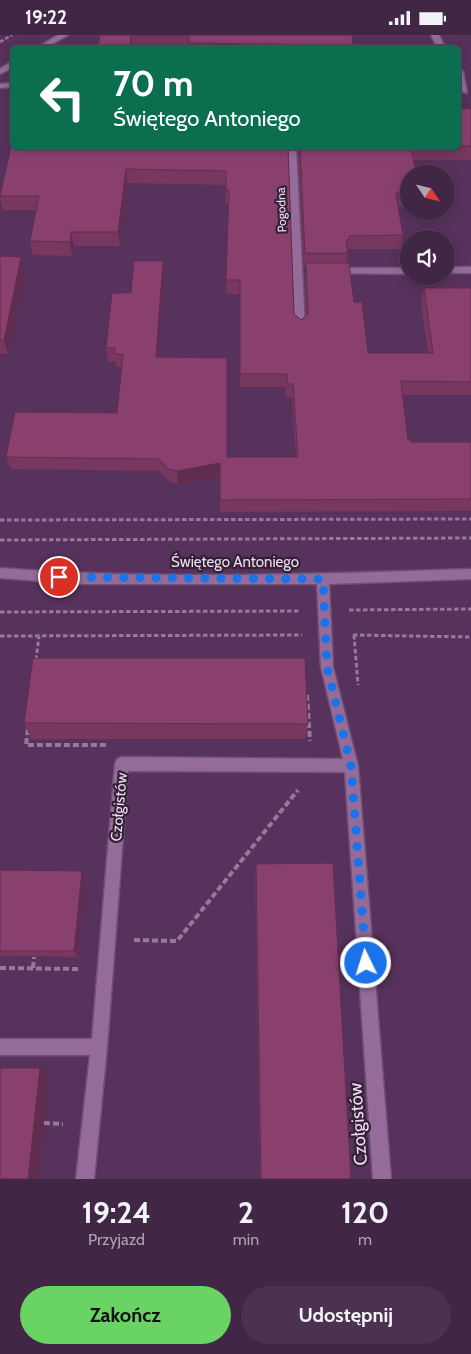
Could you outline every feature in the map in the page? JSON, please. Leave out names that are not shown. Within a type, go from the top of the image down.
[{"type":"street","points":[[46,45],[64,35]]},
{"type":"street","points":[[461,78],[465,91]]},
{"type":"street","name":"Pogodna","points":[[292,150],[301,272],[300,328]]},
{"type":"street","points":[[455,270],[471,270]]},
{"type":"street","points":[[324,272],[400,271]]},
{"type":"street","name":"Świętego Antoniego","points":[[0,573],[79,579],[323,579],[471,574]]},
{"type":"street","name":"Czołgistów","points":[[323,579],[327,667],[351,766],[382,1179]]},
{"type":"street","name":"Czołgistów","points":[[85,1179],[100,1047],[122,764],[351,766]]},
{"type":"street","points":[[0,1047],[100,1047]]},
{"type":"path","points":[[0,43],[12,35]]},
{"type":"path","points":[[0,520],[471,519]]},
{"type":"path","points":[[0,540],[471,538]]},
{"type":"path","points":[[0,612],[471,609]]},
{"type":"path","points":[[0,636],[326,635],[471,637]]},
{"type":"path","points":[[35,664],[38,636]]},
{"type":"path","points":[[306,690],[310,744],[306,747]]},
{"type":"path","points":[[29,721],[26,745],[109,745]]},
{"type":"path","points":[[70,739],[70,745]]},
{"type":"path","points":[[108,939],[177,941],[318,765]]},
{"type":"path","points":[[33,968],[34,957]]},
{"type":"path","points":[[0,968],[88,969]]},
{"type":"path","points":[[44,1123],[71,1124]]},
{"type":"building","points":[[100,35],[352,35],[353,45],[189,43],[189,36],[131,36],[130,45],[98,45]]},
{"type":"building","points":[[461,108],[471,109],[471,146],[461,146]]},
{"type":"building","points":[[10,150],[288,150],[294,314],[301,320],[308,314],[306,263],[349,263],[354,302],[362,302],[368,353],[433,353],[424,288],[471,288],[471,382],[401,381],[408,440],[411,440],[411,442],[471,442],[471,499],[220,500],[220,463],[177,471],[169,469],[158,459],[6,457],[15,412],[117,413],[123,354],[114,354],[115,348],[106,348],[112,293],[131,293],[134,261],[163,261],[156,357],[227,358],[227,457],[298,457],[293,384],[287,384],[287,374],[240,374],[240,280],[226,280],[229,190],[226,190],[226,171],[126,169],[118,232],[71,232],[70,242],[30,241],[39,196],[0,196]]},
{"type":"building","points":[[300,150],[412,150],[414,165],[400,165],[400,193],[396,193],[402,230],[400,230],[400,235],[349,236],[349,240],[346,240],[348,253],[305,253]]},
{"type":"building","points":[[0,256],[21,257],[4,340],[0,340]]},
{"type":"building","points":[[33,658],[305,658],[308,724],[24,723]]},
{"type":"building","points":[[333,863],[351,1179],[261,1179],[256,864]]},
{"type":"building","points":[[0,870],[82,871],[74,951],[0,951]]},
{"type":"building","points":[[0,1068],[40,1068],[28,1179],[0,1179]]},
{"type":"route","points":[[59,577],[79,579],[323,579],[327,667],[351,766],[366,963]]}]
